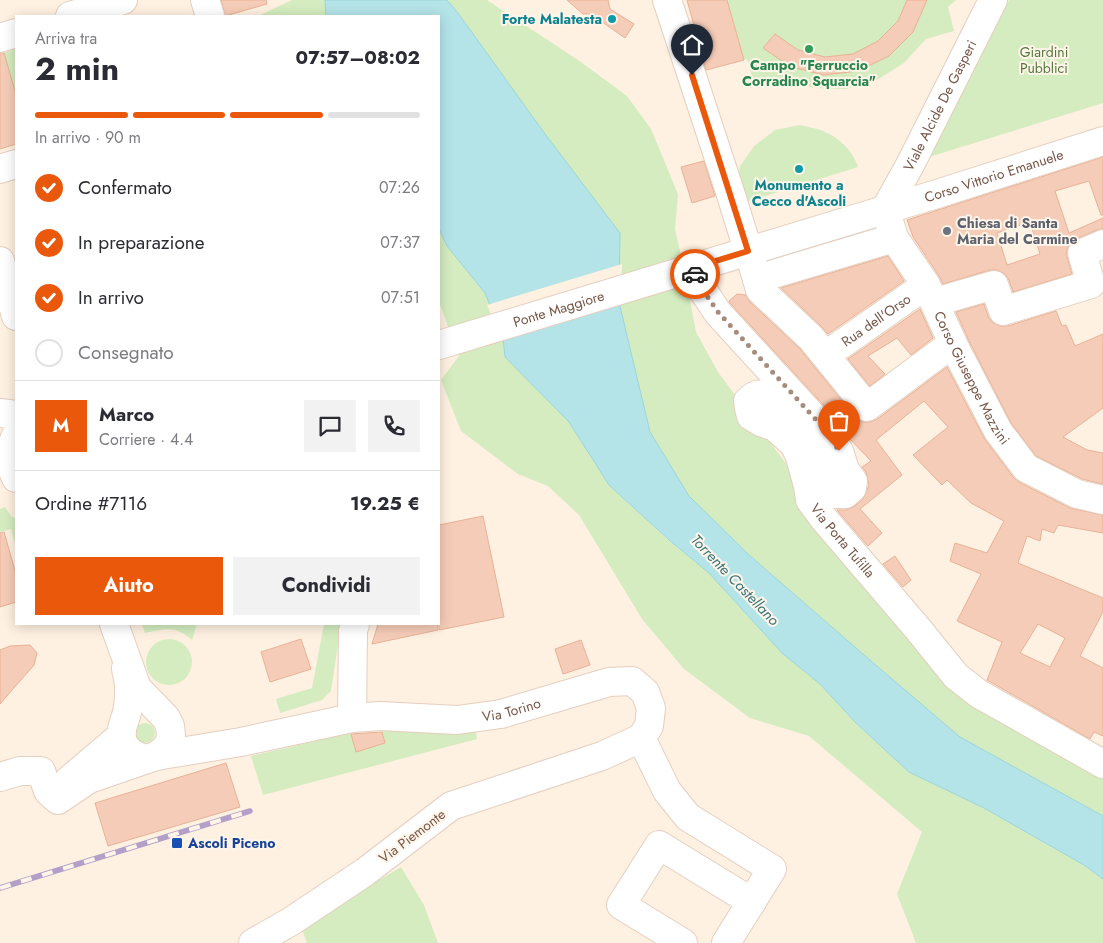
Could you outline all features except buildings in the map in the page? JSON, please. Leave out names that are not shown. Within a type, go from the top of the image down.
[{"type":"street","points":[[73,15],[123,0]]},
{"type":"street","points":[[205,0],[210,15]]},
{"type":"street","points":[[668,0],[760,290],[811,338],[867,407],[949,346],[956,350]]},
{"type":"street","name":"Viale Alcide De Gasperi","points":[[885,210],[990,2]]},
{"type":"street","points":[[0,38],[15,33]]},
{"type":"street","name":"Corso Vittorio Emanuele","points":[[748,251],[885,210],[1103,140]]},
{"type":"street","points":[[0,169],[15,164]]},
{"type":"street","name":"Corso Giuseppe Mazzini","points":[[885,210],[894,238],[930,293],[956,350],[998,431],[1026,468],[1078,494],[1103,500]]},
{"type":"street","points":[[757,279],[894,238]]},
{"type":"street","name":"Rua dell'Orso","points":[[826,355],[930,293],[994,285],[1003,311],[1091,284],[1082,253],[1103,244]]},
{"type":"street","name":"Ponte Maggiore","points":[[440,345],[748,251]]},
{"type":"street","points":[[0,261],[15,307]]},
{"type":"street","name":"Via Porta Tufilla","points":[[686,270],[698,283],[718,312],[828,433],[839,451],[845,470],[852,480],[852,488],[845,494],[836,494],[828,488],[822,462],[816,448],[769,395],[753,396],[748,401],[751,416],[775,427],[794,444],[800,457],[810,500],[956,676],[979,694],[1103,764]]},
{"type":"street","points":[[8,430],[11,464],[15,475]]},
{"type":"street","points":[[0,484],[15,487]]},
{"type":"street","points":[[352,718],[353,631],[355,625]]},
{"type":"street","points":[[119,636],[137,688],[163,715],[170,726],[169,744],[163,752],[151,758],[138,757],[124,745],[123,728],[130,690],[119,636]]},
{"type":"street","name":"Via Torino","points":[[45,781],[58,800],[89,779],[151,758],[241,742],[352,718],[380,716],[457,720],[501,714],[609,682],[632,680],[646,692],[651,708],[649,726],[640,738]]},
{"type":"street","points":[[0,777],[20,771],[45,781],[63,784],[79,772],[123,728],[130,714],[137,710],[152,710],[229,743]]},
{"type":"street","points":[[640,738],[668,791],[688,817],[772,869],[726,943]]},
{"type":"street","name":"Via Piemonte","points":[[253,943],[290,922],[365,872],[451,806],[602,756],[640,738]]},
{"type":"street","points":[[683,943],[621,904],[659,844],[752,902]]},
{"type":"green space","points":[[292,0],[325,0],[326,15],[260,15]]},
{"type":"green space","points":[[447,0],[487,0],[581,62],[627,96],[651,129],[678,194],[675,229],[696,332],[718,372],[796,477],[967,699],[1103,759],[1103,816],[960,737],[748,554],[689,496],[650,432],[619,302],[544,134]]},
{"type":"green space","name":"Campo \"Ferruccio Corradino Squarcia\"","points":[[687,0],[956,0],[948,7],[954,31],[926,39],[904,63],[877,80],[846,89],[814,88],[784,79],[755,87],[747,59],[706,70]]},
{"type":"green space","name":"Giardini Pubblici","points":[[1009,0],[1103,0],[1103,103],[929,157]]},
{"type":"green space","points":[[15,49],[15,91],[5,56],[0,54]]},
{"type":"green space","points":[[800,125],[820,130],[835,137],[849,150],[858,167],[743,203],[738,180],[740,166],[754,146],[775,130]]},
{"type":"green space","points":[[440,231],[447,246],[485,293],[503,338],[505,357],[569,422],[609,485],[668,540],[709,573],[782,653],[820,684],[856,723],[909,772],[984,808],[1084,865],[1103,879],[1103,943],[916,943],[897,894],[922,832],[809,736],[750,718],[684,669],[642,619],[579,515],[548,486],[518,474],[461,431],[441,380],[459,356],[440,305]]},
{"type":"green space","points":[[5,507],[15,518],[15,543],[11,529],[0,532],[0,509]]},
{"type":"green space","points":[[142,625],[197,625],[192,640],[180,632],[170,629],[145,633]]},
{"type":"green space","points":[[324,625],[341,625],[331,691],[322,700],[280,713],[276,699],[312,688]]},
{"type":"green space","points":[[164,639],[174,639],[188,649],[192,662],[188,675],[182,681],[174,685],[164,685],[150,675],[146,667],[146,657],[156,643]]},
{"type":"green space","points":[[145,723],[152,726],[155,733],[152,740],[145,743],[138,740],[135,733],[138,726]]},
{"type":"green space","points":[[380,724],[475,728],[477,739],[263,795],[251,756],[351,733],[357,751],[385,743]]},
{"type":"green space","points":[[401,867],[424,905],[438,943],[307,943],[301,927]]},
{"type":"water","name":"Torrente Castellano","points":[[325,0],[447,0],[620,233],[619,302],[650,432],[689,496],[748,554],[960,737],[1103,816],[1103,879],[1084,865],[984,808],[909,772],[856,723],[820,684],[782,653],[709,573],[669,540],[609,485],[569,422],[505,357],[503,338],[485,293],[447,246],[440,231],[440,15],[326,15]]},
{"type":"pier","points":[[622,264],[621,301],[501,338],[487,305]]},
{"type":"railway","points":[[0,888],[250,811]]},
{"type":"way so far","points":[[695,274],[698,283],[718,312],[828,433],[839,451]]},
{"type":"place","name":"Forte Malatesta","points":[[612,19]]},
{"type":"place","name":"Campo \"Ferruccio Corradino Squarcia\"","points":[[809,49]]},
{"type":"place","name":"Monumento a Cecco d'Ascoli","points":[[799,169]]},
{"type":"place","name":"Chiesa di Santa Maria del Carmine","points":[[947,231]]},
{"type":"place","name":"Ascoli Piceno","points":[[177,843]]},
{"type":"route","points":[[692,75],[748,251],[693,268],[695,274]]}]
